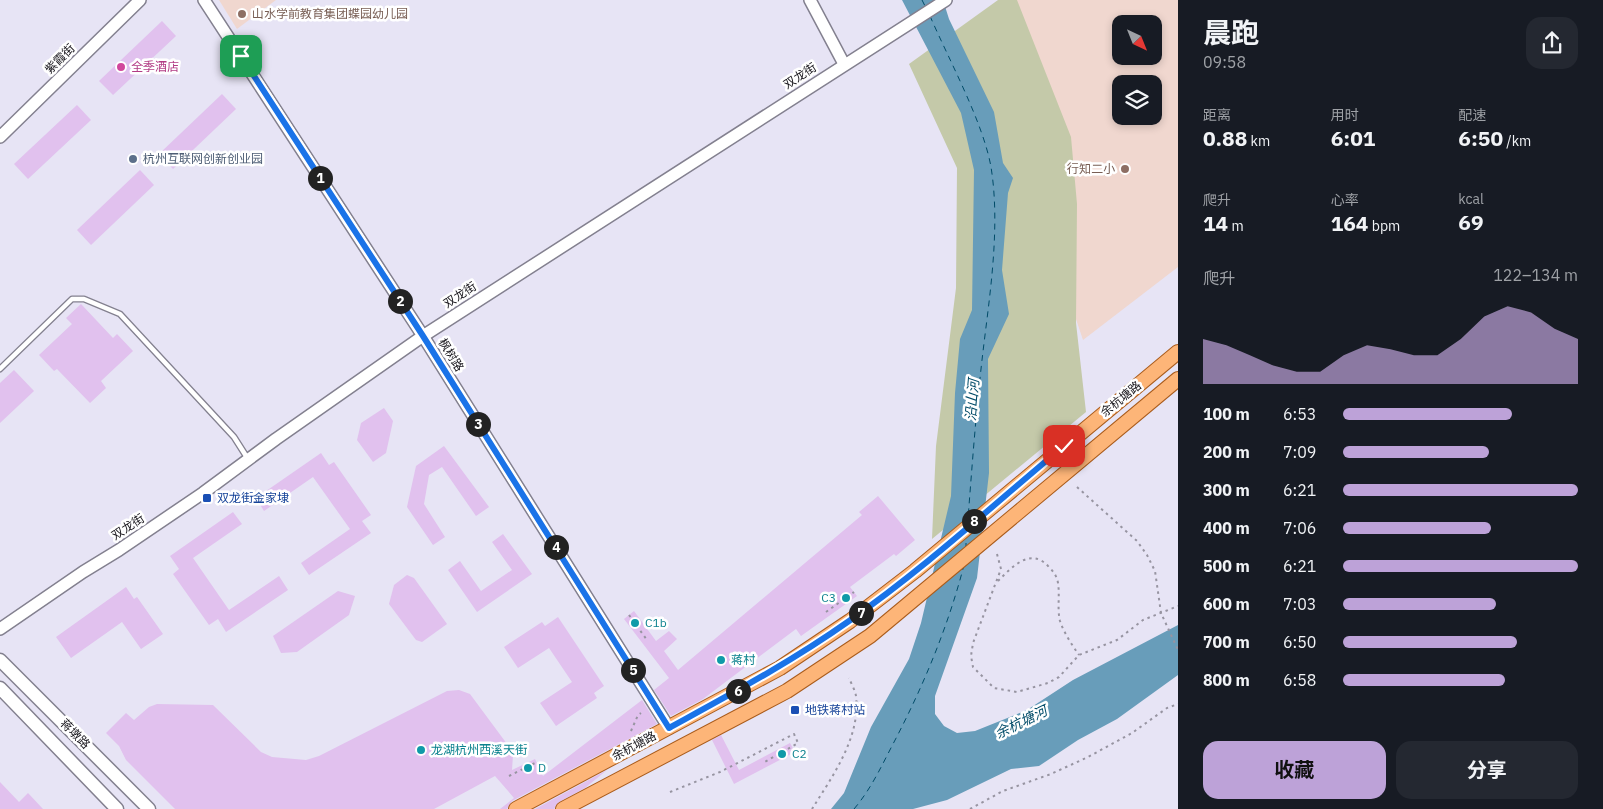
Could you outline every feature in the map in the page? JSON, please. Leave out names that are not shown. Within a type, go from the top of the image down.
[{"type":"main road","name":"余杭塘路","points":[[516,809],[780,668],[850,620],[916,571],[1178,352]]},
{"type":"main road","name":"余杭塘路","points":[[563,809],[787,691],[870,636],[1178,379]]},
{"type":"main road","name":"蒋墩路","points":[[0,660],[149,809]]},
{"type":"main road","name":"蒋墩路","points":[[0,688],[117,809]]},
{"type":"street","name":"紫霞街","points":[[0,137],[140,0]]},
{"type":"street","name":"枫树路","points":[[204,0],[423,336],[669,728]]},
{"type":"street","points":[[810,0],[844,64]]},
{"type":"street","name":"双龙街","points":[[0,629],[204,493],[423,336],[946,0]]},
{"type":"lane","points":[[0,369],[72,300],[84,299],[120,314],[234,437],[248,460]]},
{"type":"path","points":[[1077,487],[1137,541],[1147,555],[1155,571],[1161,613],[1178,650]]},
{"type":"path","points":[[997,554],[1001,569],[973,643],[971,656],[973,667],[994,688],[1018,692],[1048,683],[1059,677],[1079,655],[1118,640],[1142,620],[1178,606]]},
{"type":"path","points":[[997,582],[1016,563],[1027,558],[1037,558],[1046,564],[1054,572],[1058,582],[1060,622],[1079,655]]},
{"type":"path","points":[[826,612],[854,592]]},
{"type":"path","points":[[629,615],[647,640]]},
{"type":"path","points":[[812,809],[842,762],[851,734],[856,696],[849,678]]},
{"type":"path","points":[[970,809],[1003,791],[1051,774],[1088,756],[1132,732],[1167,708],[1178,704]]},
{"type":"path","points":[[631,731],[638,715],[641,713]]},
{"type":"path","points":[[670,792],[720,772],[794,734],[798,743],[763,763]]},
{"type":"path","points":[[509,776],[537,762]]},
{"type":"shaded area","name":"山水学前教育集团蝶园幼儿园","points":[[219,0],[276,0],[237,29]]},
{"type":"shaded area","name":"行知二小","points":[[1016,0],[1178,0],[1178,267],[1083,340],[1070,301]]},
{"type":"green space","points":[[998,0],[1017,0],[1071,137],[1077,204],[1076,323],[1086,412],[932,539],[936,446],[956,288],[957,168],[909,64]]},
{"type":"water","points":[[902,0],[943,0],[949,19],[994,112],[1003,163],[1013,178],[1008,193],[1002,270],[1009,314],[988,359],[989,473],[977,578],[935,696],[935,714],[944,726],[957,733],[975,731],[1027,710],[1073,680],[1178,625],[1178,675],[1117,719],[1078,740],[1039,766],[1011,769],[947,800],[913,809],[831,809],[844,793],[871,727],[909,659],[921,623],[951,496],[955,393],[960,339],[972,310],[974,170],[961,113]]},
{"type":"building","points":[[162,21],[176,36],[113,95],[99,81]]},
{"type":"building","points":[[222,94],[236,109],[173,169],[159,154]]},
{"type":"building","points":[[77,105],[91,120],[28,179],[14,164]]},
{"type":"building","points":[[140,170],[154,185],[91,245],[77,230]]},
{"type":"building","points":[[81,304],[113,338],[117,334],[133,351],[101,381],[106,388],[90,403],[57,369],[54,371],[39,355],[72,324],[66,318]]},
{"type":"building","points":[[14,370],[34,391],[0,423],[0,383]]},
{"type":"building","points":[[384,408],[393,421],[386,453],[373,462],[357,440],[361,423]]},
{"type":"building","points":[[444,446],[489,507],[476,516],[442,467],[429,475],[424,504],[445,537],[433,545],[407,507],[416,466]]},
{"type":"building","points":[[321,453],[329,465],[334,462],[371,515],[362,521],[371,533],[309,575],[301,563],[350,529],[313,477],[264,511],[256,498]]},
{"type":"building","name":"蒋村","points":[[878,496],[915,540],[896,556],[894,554],[850,587],[857,596],[801,636],[796,629],[703,699],[671,716],[654,690],[669,678],[624,619],[634,611],[656,641],[669,631],[677,639],[664,651],[678,670],[862,515],[859,512]]},
{"type":"building","points":[[233,512],[242,524],[193,558],[229,610],[279,576],[288,590],[226,632],[218,619],[209,625],[173,574],[179,569],[170,556]]},
{"type":"building","points":[[503,534],[532,574],[477,612],[448,570],[460,561],[481,591],[512,570],[492,542]]},
{"type":"building","points":[[407,575],[414,578],[447,624],[422,642],[416,640],[389,604],[394,585]]},
{"type":"building","points":[[126,587],[134,599],[137,597],[163,634],[141,649],[122,622],[71,658],[56,637]]},
{"type":"building","points":[[338,591],[355,596],[349,615],[297,652],[281,653],[273,636]]},
{"type":"building","points":[[558,617],[604,686],[594,693],[597,698],[556,726],[540,703],[572,682],[549,648],[518,668],[504,647],[542,622],[545,626]]},
{"type":"building","name":"龙湖杭州西溪天街","points":[[459,690],[470,694],[510,748],[513,755],[512,770],[535,759],[543,776],[642,700],[657,724],[512,801],[507,809],[500,809],[514,798],[495,776],[434,809],[175,809],[126,760],[119,746],[106,733],[126,713],[134,720],[149,707],[157,704],[213,705],[261,752],[272,757],[306,760],[319,756],[447,691]]},
{"type":"building","points":[[721,735],[739,770],[790,743],[795,752],[734,784],[712,740]]},
{"type":"building","points":[[607,770],[585,788],[559,802],[554,809],[535,809]]},
{"type":"building","points":[[0,782],[19,802],[28,793],[43,809],[0,809]]},
{"type":"ferry route","points":[[922,0],[926,8]]},
{"type":"ferry route","points":[[930,16],[965,91],[981,131],[991,167],[994,191],[993,264],[978,400],[968,519]]},
{"type":"ferry route","points":[[966,538],[966,549]]},
{"type":"ferry route","points":[[854,809],[866,794],[875,778],[914,701],[934,656],[958,588],[964,565]]},
{"type":"place","name":"山水学前教育集团蝶园幼儿园","points":[[242,14]]},
{"type":"place","name":"全季酒店","points":[[121,67]]},
{"type":"place","name":"杭州互联网创新创业园","points":[[133,159]]},
{"type":"place","name":"行知二小","points":[[1125,169]]},
{"type":"place","name":"双龙街金家埭","points":[[207,498]]},
{"type":"place","name":"C3","points":[[846,598]]},
{"type":"place","name":"C1b","points":[[635,623]]},
{"type":"place","name":"蒋村","points":[[721,660]]},
{"type":"place","name":"地铁蒋村站","points":[[795,710]]},
{"type":"place","name":"龙湖杭州西溪天街","points":[[421,750]]},
{"type":"place","name":"C2","points":[[782,754]]},
{"type":"place","name":"D","points":[[528,768]]},
{"type":"route","points":[[241,56],[423,336],[669,728],[780,668],[850,620],[916,571],[1064,446]]},
{"type":"water label","name":"沿山河","points":[[972,400]]},
{"type":"water label","name":"余杭塘河","points":[[1021,722]]}]
